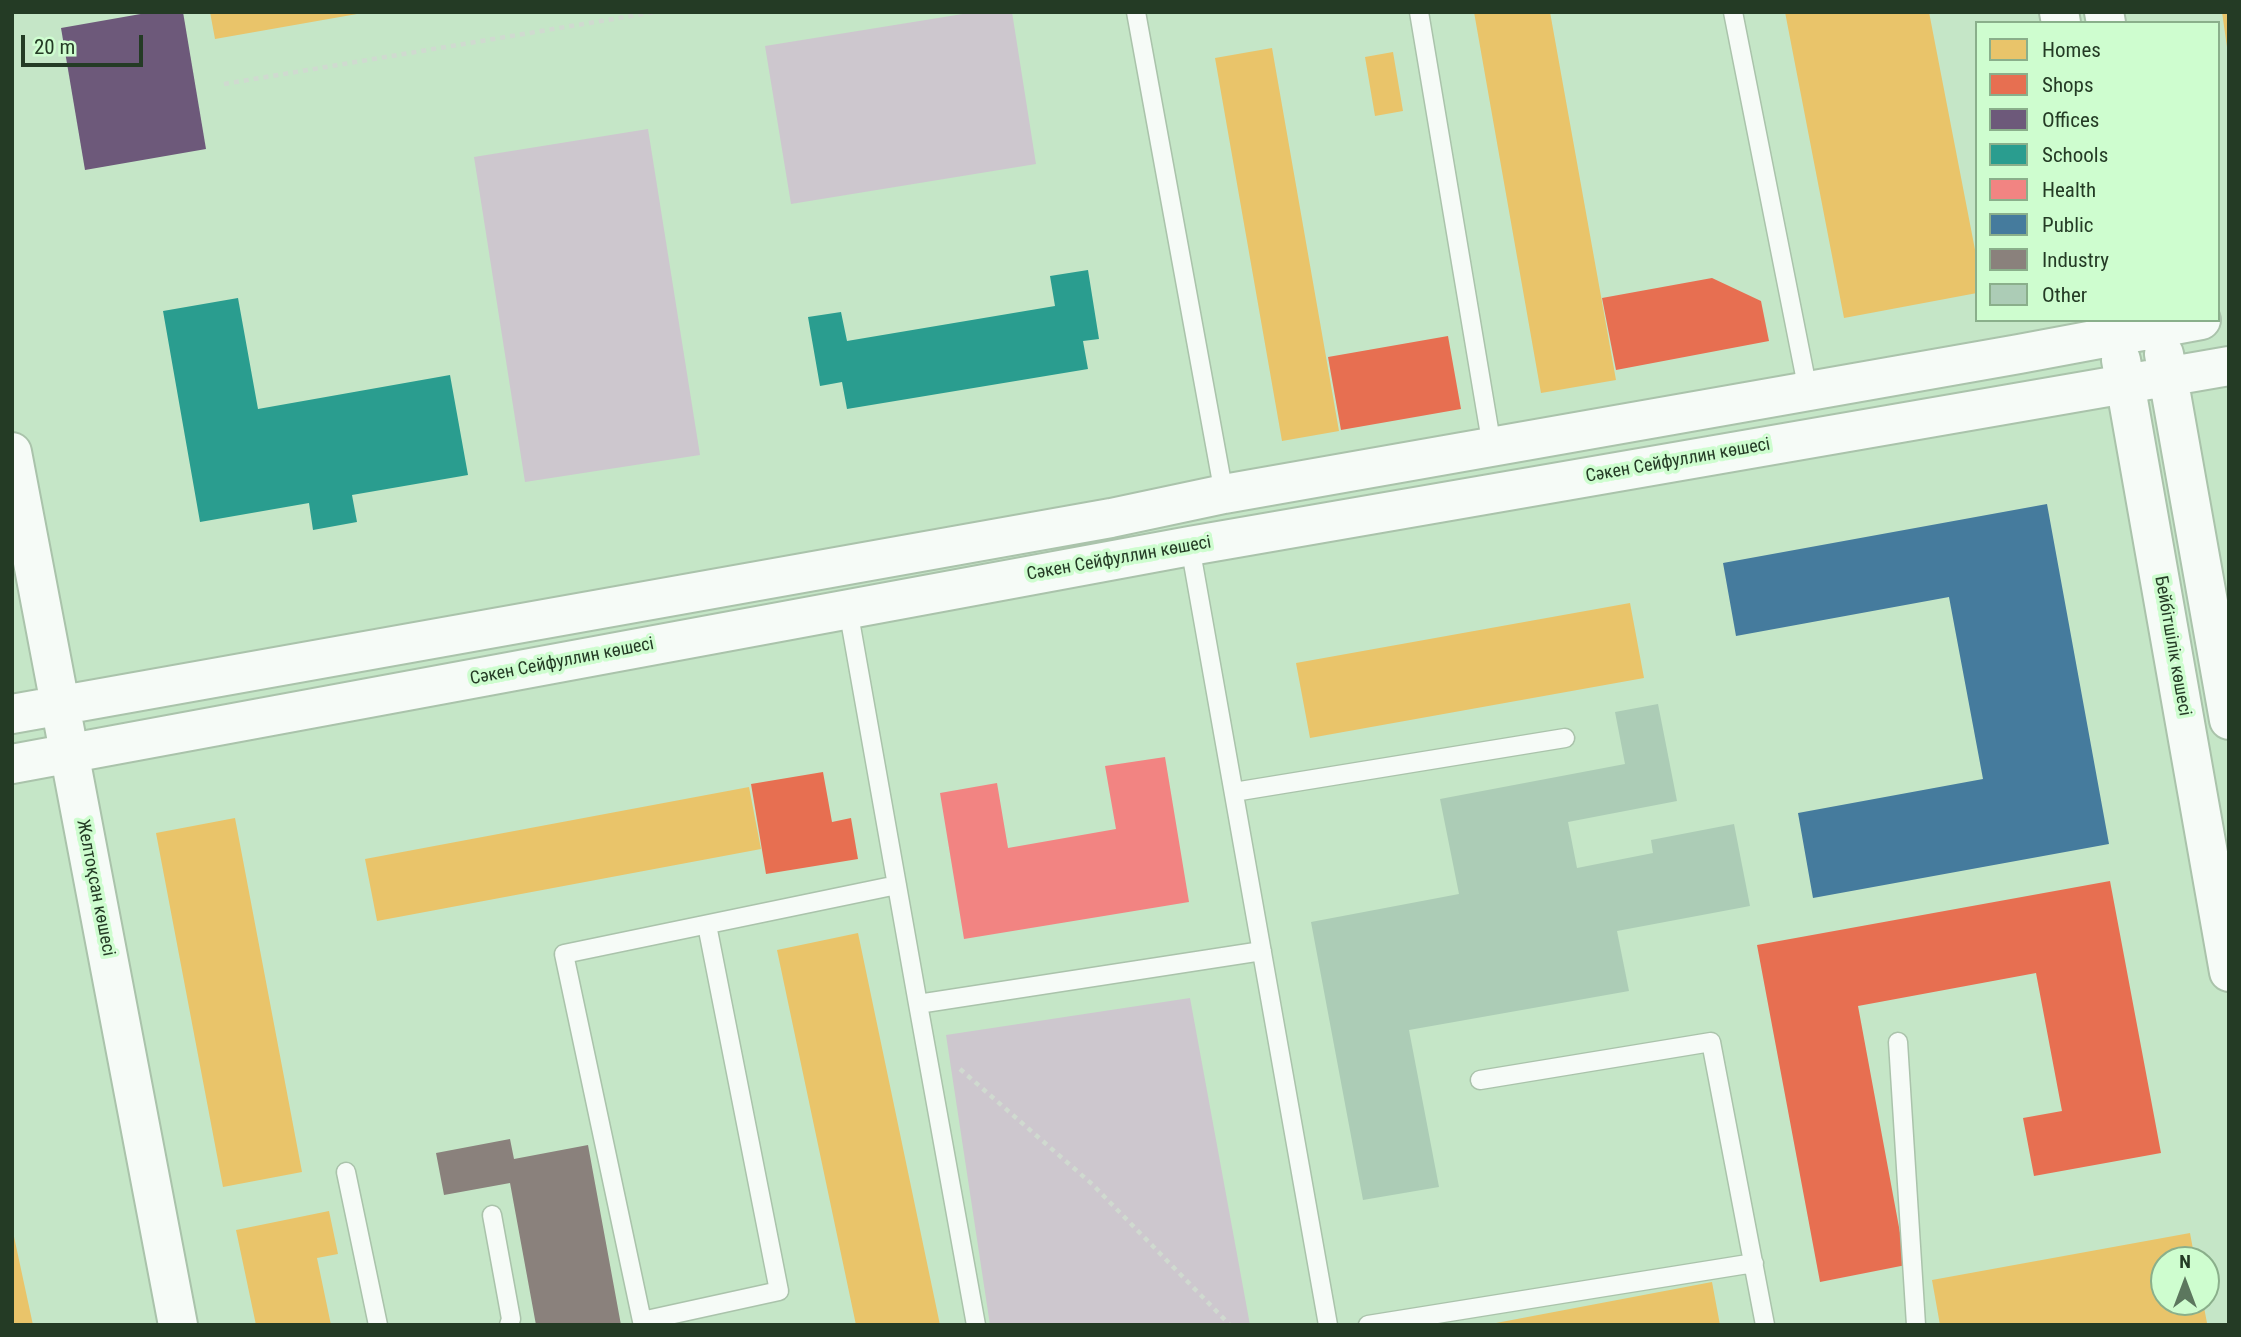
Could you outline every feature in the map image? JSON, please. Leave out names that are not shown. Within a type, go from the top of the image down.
[{"type":"main road","points":[[12,714],[1808,391],[2116,328],[2180,322]]},
{"type":"main road","points":[[2160,324],[2167,378],[2229,720]]},
{"type":"main road","name":"Бейбітшілік көшесі","points":[[2116,328],[2124,386],[2229,972]]},
{"type":"main road","name":"Сәкен Сейфуллин көшесі","points":[[12,764],[1190,546],[2229,366]]},
{"type":"main road","name":"Желтоқсан көшесі","points":[[14,469],[178,1325]]},
{"type":"lane","points":[[1136,12],[1224,494]]},
{"type":"lane","points":[[1419,12],[1492,447]]},
{"type":"lane","points":[[1733,12],[1808,391]]},
{"type":"lane","points":[[1190,546],[1328,1325]]},
{"type":"lane","points":[[848,609],[976,1325]]},
{"type":"lane","points":[[1234,792],[1565,738]]},
{"type":"lane","points":[[707,925],[779,1291],[642,1321],[564,954],[897,885]]},
{"type":"lane","points":[[918,1004],[1262,951]]},
{"type":"lane","points":[[1480,1080],[1712,1042],[1765,1325]]},
{"type":"lane","points":[[1898,1042],[1916,1325]]},
{"type":"lane","points":[[346,1172],[378,1325]]},
{"type":"lane","points":[[492,1215],[511,1319],[509,1325]]},
{"type":"lane","points":[[1368,1325],[1754,1263]]},
{"type":"path","points":[[224,84],[654,12]]},
{"type":"path","points":[[925,1039],[1092,1184],[1230,1325]]},
{"type":"shaded area","points":[[975,12],[1012,12],[1036,164],[791,204],[765,46]]},
{"type":"shaded area","points":[[648,129],[700,455],[525,482],[474,157]]},
{"type":"shaded area","points":[[1190,998],[1250,1325],[990,1325],[946,1035]]},
{"type":"building: Homes","points":[[210,12],[357,12],[357,14],[215,39]]},
{"type":"building: Homes","points":[[1474,12],[1550,12],[1616,380],[1541,393]]},
{"type":"building: Homes","points":[[1785,12],[1929,12],[1975,250],[1975,293],[1844,318]]},
{"type":"building: Homes","points":[[2222,12],[2229,12],[2229,47],[2227,47]]},
{"type":"building: Homes","points":[[1272,48],[1339,431],[1282,441],[1215,58]]},
{"type":"building: Homes","points":[[1393,52],[1403,111],[1375,116],[1365,57]]},
{"type":"building: Homes","points":[[1630,603],[1644,678],[1310,738],[1296,663]]},
{"type":"building: Homes","points":[[749,787],[761,849],[377,921],[365,859]]},
{"type":"building: Homes","points":[[235,818],[302,1172],[223,1187],[156,833]]},
{"type":"building: Homes","points":[[858,933],[940,1325],[856,1325],[777,950]]},
{"type":"building: Homes","points":[[329,1211],[338,1254],[317,1258],[331,1325],[256,1325],[236,1230]]},
{"type":"building: Homes","points":[[13,1232],[33,1325],[12,1325]]},
{"type":"building: Homes","points":[[2190,1233],[2192,1246],[2150,1246],[2150,1316],[2206,1316],[2207,1323],[1940,1325],[1932,1280]]},
{"type":"building: Homes","points":[[1712,1282],[1720,1325],[1496,1325],[1496,1323]]},
{"type":"building: Shops","points":[[1712,278],[1761,301],[1769,341],[1616,370],[1602,298]]},
{"type":"building: Shops","points":[[1448,336],[1461,409],[1341,430],[1328,357]]},
{"type":"building: Shops","points":[[823,772],[832,822],[851,818],[858,859],[766,874],[751,784]]},
{"type":"building: Shops","points":[[2110,881],[2161,1153],[2034,1176],[2023,1118],[2062,1111],[2036,973],[1858,1006],[1906,1265],[1820,1282],[1757,945]]},
{"type":"building: Offices","points":[[152,12],[183,12],[206,149],[85,170],[61,28]]},
{"type":"building: Schools","points":[[1088,270],[1099,339],[1083,341],[1088,369],[847,409],[842,382],[820,386],[808,317],[841,312],[847,341],[1055,306],[1050,276]]},
{"type":"building: Schools","points":[[238,298],[258,409],[450,375],[468,475],[352,495],[357,522],[313,530],[309,503],[200,522],[163,311]]},
{"type":"building: Health","points":[[1165,757],[1189,902],[964,939],[940,793],[997,783],[1008,848],[1116,829],[1105,766]]},
{"type":"building: Public","points":[[2047,504],[2109,844],[1813,898],[1798,813],[1983,779],[1949,597],[1736,636],[1723,563]]},
{"type":"building: Industry","points":[[510,1139],[514,1159],[588,1145],[621,1325],[536,1325],[510,1183],[444,1195],[436,1153]]},
{"type":"building: Other","points":[[1658,704],[1677,801],[1568,822],[1577,868],[1653,853],[1651,840],[1734,824],[1750,906],[1617,931],[1629,991],[1409,1030],[1439,1187],[1363,1200],[1311,922],[1459,894],[1440,799],[1625,764],[1615,712]]}]
